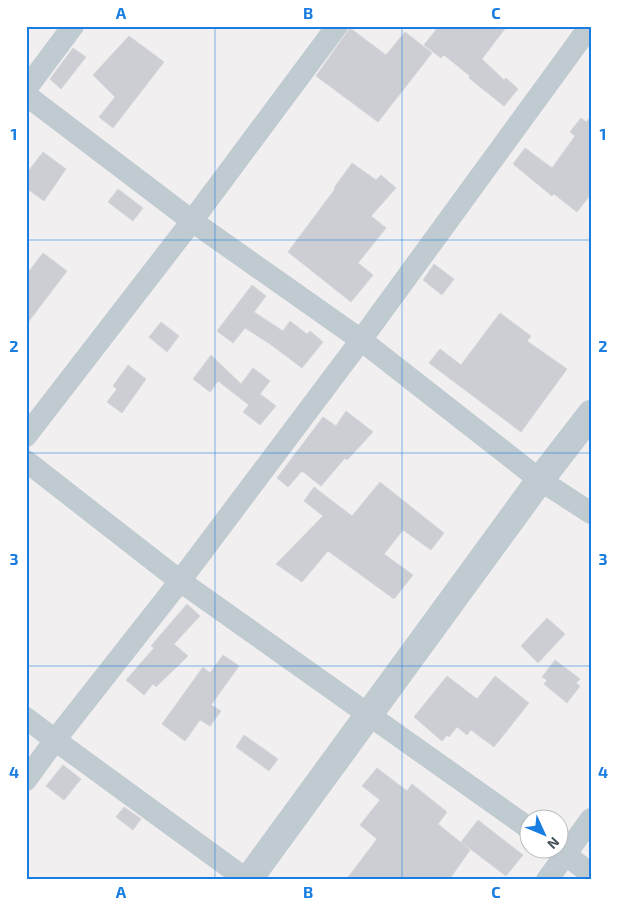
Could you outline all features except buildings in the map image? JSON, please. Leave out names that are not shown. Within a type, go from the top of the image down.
[{"type":"street","points":[[26,89],[73,26]]},
{"type":"street","points":[[26,436],[192,221],[337,26]]},
{"type":"street","points":[[26,780],[361,340],[590,26]]},
{"type":"street","points":[[26,95],[192,221],[361,340],[540,480],[591,513]]},
{"type":"street","points":[[26,718],[248,880],[540,480],[591,414]]},
{"type":"street","points":[[26,461],[180,580],[520,822]]},
{"type":"street","points":[[570,843],[591,819]]},
{"type":"street","points":[[547,880],[559,858]]},
{"type":"street","points":[[570,858],[591,874]]}]
